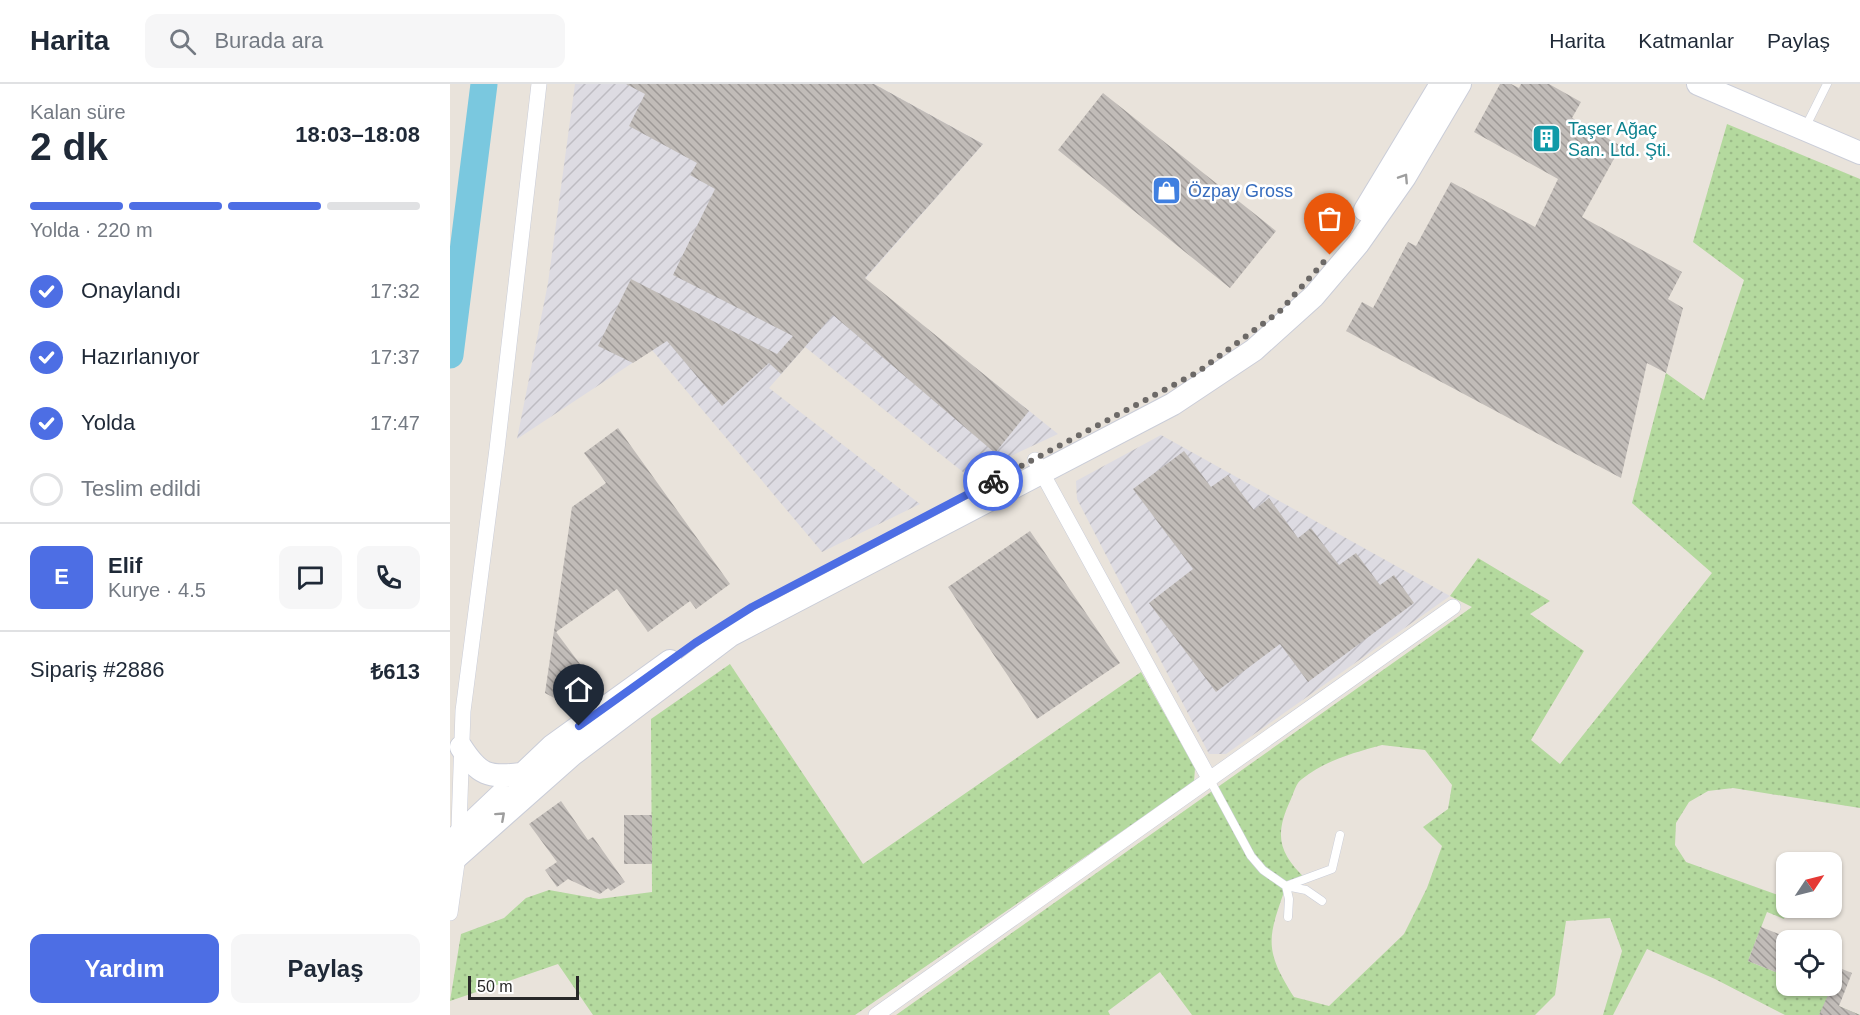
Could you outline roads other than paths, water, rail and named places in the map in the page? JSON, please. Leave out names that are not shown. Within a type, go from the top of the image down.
[{"type":"main road","points":[[454,849],[572,755],[731,635],[1038,466],[1198,372],[1280,311],[1355,225],[1441,84]]},
{"type":"main road","points":[[454,849],[521,774],[592,716],[720,626],[775,594],[1209,382],[1254,351],[1284,325],[1326,282],[1369,229],[1405,177],[1460,84]]},
{"type":"main road","points":[[1698,84],[1860,153]]},
{"type":"main road","points":[[461,747],[476,767],[488,775],[521,774]]},
{"type":"street","points":[[450,913],[463,711],[497,449],[539,84]]},
{"type":"street","points":[[1038,466],[1210,780]]},
{"type":"street","points":[[876,1015],[1453,607]]},
{"type":"lane","points":[[1804,129],[1827,84]]},
{"type":"lane","points":[[1210,780],[1251,856],[1263,870],[1286,886],[1306,890],[1322,901]]},
{"type":"lane","points":[[1286,886],[1332,869],[1340,835]]},
{"type":"lane","points":[[1286,886],[1289,899],[1288,917]]},
{"type":"waterway","points":[[450,355],[484,84]]},
{"type":"place","name":"Taşer Ağaç San. Ltd. Şti.","points":[[1547,139]]},
{"type":"place","name":"Özpay Gross","points":[[1167,191]]}]
